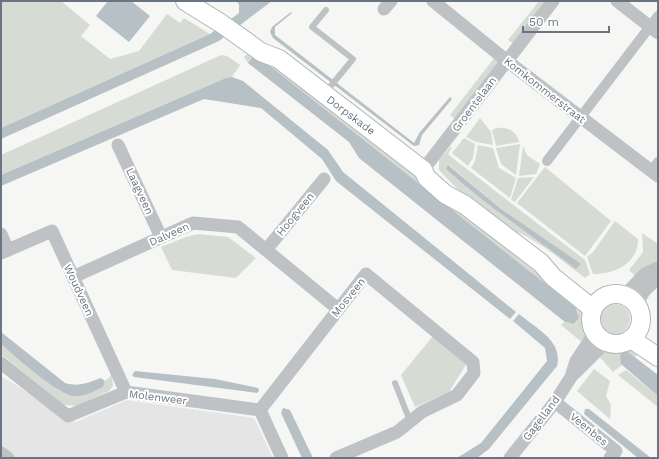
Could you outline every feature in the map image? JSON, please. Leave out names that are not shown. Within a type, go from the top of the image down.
[{"type":"main road","name":"Dorpskade","points":[[185,1],[267,42],[279,59],[328,91],[423,170],[427,178],[445,194],[465,206],[541,263],[560,270],[597,304]]},
{"type":"main road","name":"Dorpskade","points":[[201,1],[231,24]]},
{"type":"main road","points":[[615,294],[630,300],[641,318],[635,333],[621,343],[600,337],[591,321],[597,304],[615,294]]},
{"type":"main road","points":[[635,333],[658,348]]},
{"type":"main road","points":[[635,333],[658,357]]},
{"type":"street","name":"Komkommerstraat","points":[[433,1],[581,118],[656,170]]},
{"type":"street","name":"Groentelaan","points":[[423,170],[553,1]]},
{"type":"street","points":[[547,161],[655,25],[617,1]]},
{"type":"street","name":"Laagveen","points":[[118,145],[161,237]]},
{"type":"street","name":"Hoogveen","points":[[266,250],[324,179]]},
{"type":"street","name":"Dalveen","points":[[73,277],[193,223],[238,227],[338,309]]},
{"type":"street","name":"Woudveen","points":[[1,234],[5,251],[52,231],[126,392]]},
{"type":"street","points":[[630,300],[645,274],[658,268]]},
{"type":"street","name":"Mosveen","points":[[260,410],[366,274],[473,362],[474,373],[457,395],[422,412],[410,422]]},
{"type":"street","points":[[630,300],[645,290],[658,278]]},
{"type":"street","name":"Gagelland","points":[[512,457],[555,402],[600,337]]},
{"type":"street","name":"Molenweer","points":[[1,363],[68,416],[126,392],[260,410]]},
{"type":"street","name":"Veenbes","points":[[555,402],[616,451],[610,458]]},
{"type":"street","points":[[260,410],[282,458]]},
{"type":"street","points":[[336,458],[397,432],[410,422]]},
{"type":"street","points":[[1,452],[8,458]]},
{"type":"lane","points":[[326,10],[312,27],[354,59],[328,91]]},
{"type":"lane","points":[[395,383],[410,422]]},
{"type":"shaded area","points":[[1,1],[61,1],[90,25],[81,36],[110,59],[139,51],[167,14],[180,23],[184,18],[210,34],[1,128]]},
{"type":"shaded area","points":[[108,1],[131,1],[150,16],[129,42],[96,16]]},
{"type":"shaded area","points":[[236,1],[272,1],[219,41],[1,139],[1,128],[210,34],[239,13],[239,4]]},
{"type":"shaded area","points":[[539,1],[549,1],[515,45],[508,40]]},
{"type":"shaded area","points":[[291,12],[292,13],[275,27],[275,35],[414,143],[420,132],[450,97],[452,99],[422,135],[419,145],[414,146],[273,38],[270,32],[272,27]]},
{"type":"shaded area","points":[[253,50],[277,65],[567,297],[565,300],[255,54],[248,63],[244,57]]},
{"type":"shaded area","points":[[255,54],[576,308],[579,318],[574,324],[565,322],[359,158],[349,142],[248,63]]},
{"type":"shaded area","points":[[221,55],[227,56],[240,65],[232,77],[226,78],[1,175],[1,155]]},
{"type":"shaded area","points":[[495,57],[498,60],[498,67],[456,120],[450,115]]},
{"type":"shaded area","points":[[232,77],[243,81],[328,150],[343,172],[516,312],[510,319],[336,181],[322,159],[261,108],[204,99],[1,186],[1,175],[226,78]]},
{"type":"shaded area","points":[[480,118],[491,132],[493,145],[476,142],[466,137]]},
{"type":"shaded area","points":[[497,128],[511,130],[518,138],[519,142],[496,146],[492,130]]},
{"type":"shaded area","points":[[464,138],[475,144],[473,158],[468,166],[452,153]]},
{"type":"shaded area","points":[[520,144],[516,175],[501,164],[496,148]]},
{"type":"shaded area","points":[[478,145],[493,148],[499,168],[516,178],[510,198],[471,168],[475,161]]},
{"type":"shaded area","points":[[523,146],[527,155],[540,164],[536,174],[519,176]]},
{"type":"shaded area","points":[[450,147],[452,147],[448,154],[585,260],[590,274],[585,278],[547,249],[526,236],[497,223],[466,198],[439,170],[439,160]],"holes":[[[449,165],[501,209],[580,265],[576,269],[493,208],[446,169]]]},
{"type":"shaded area","points":[[448,165],[501,209],[581,264],[576,269],[477,196],[446,169]]},
{"type":"shaded area","points":[[545,167],[611,221],[585,256],[517,203]]},
{"type":"shaded area","points":[[534,177],[515,202],[511,200],[518,178]]},
{"type":"shaded area","points":[[615,221],[638,239],[634,255],[624,266],[610,272],[593,274],[587,257],[593,252]]},
{"type":"shaded area","points":[[642,233],[658,244],[658,262],[637,278],[629,270],[643,252]]},
{"type":"shaded area","points":[[198,234],[228,237],[256,258],[236,278],[172,270],[161,247]]},
{"type":"shaded area","points":[[579,303],[586,323],[586,333],[583,343],[561,325],[564,322],[574,324],[577,322],[578,312],[576,308]]},
{"type":"shaded area","points":[[615,304],[626,308],[630,319],[626,330],[615,334],[604,330],[600,319],[604,308]]},
{"type":"shaded area","points":[[519,314],[547,336],[556,349],[558,357],[557,366],[489,449],[477,458],[457,458],[481,443],[547,361],[545,348],[513,321]]},
{"type":"shaded area","points":[[1,332],[65,383],[87,383],[101,378],[105,381],[103,387],[81,396],[67,394],[37,374],[1,344]]},
{"type":"shaded area","points":[[433,336],[467,363],[449,392],[415,407],[401,375]]},
{"type":"shaded area","points":[[1,344],[60,391],[103,387],[105,381],[112,375],[113,386],[109,391],[77,406],[64,405],[1,354]]},
{"type":"shaded area","points":[[627,347],[639,353],[635,357],[628,352],[621,364],[622,365],[613,372],[598,355],[605,350]]},
{"type":"shaded area","points":[[622,352],[628,352],[658,375],[658,396],[621,364],[620,356]]},
{"type":"shaded area","points":[[594,369],[610,381],[606,396],[611,405],[610,419],[577,391]]},
{"type":"shaded area","points":[[626,370],[658,396],[658,407],[618,375]]},
{"type":"shaded area","points":[[135,371],[215,379],[258,388],[259,391],[257,393],[134,377],[132,375]]},
{"type":"shaded area","points":[[1,376],[76,422],[127,400],[254,418],[273,458],[1,458]]},
{"type":"shaded area","points":[[283,408],[290,410],[313,458],[302,458],[281,413]]},
{"type":"shaded area","points":[[585,409],[589,409],[651,458],[638,458],[584,414]]}]
